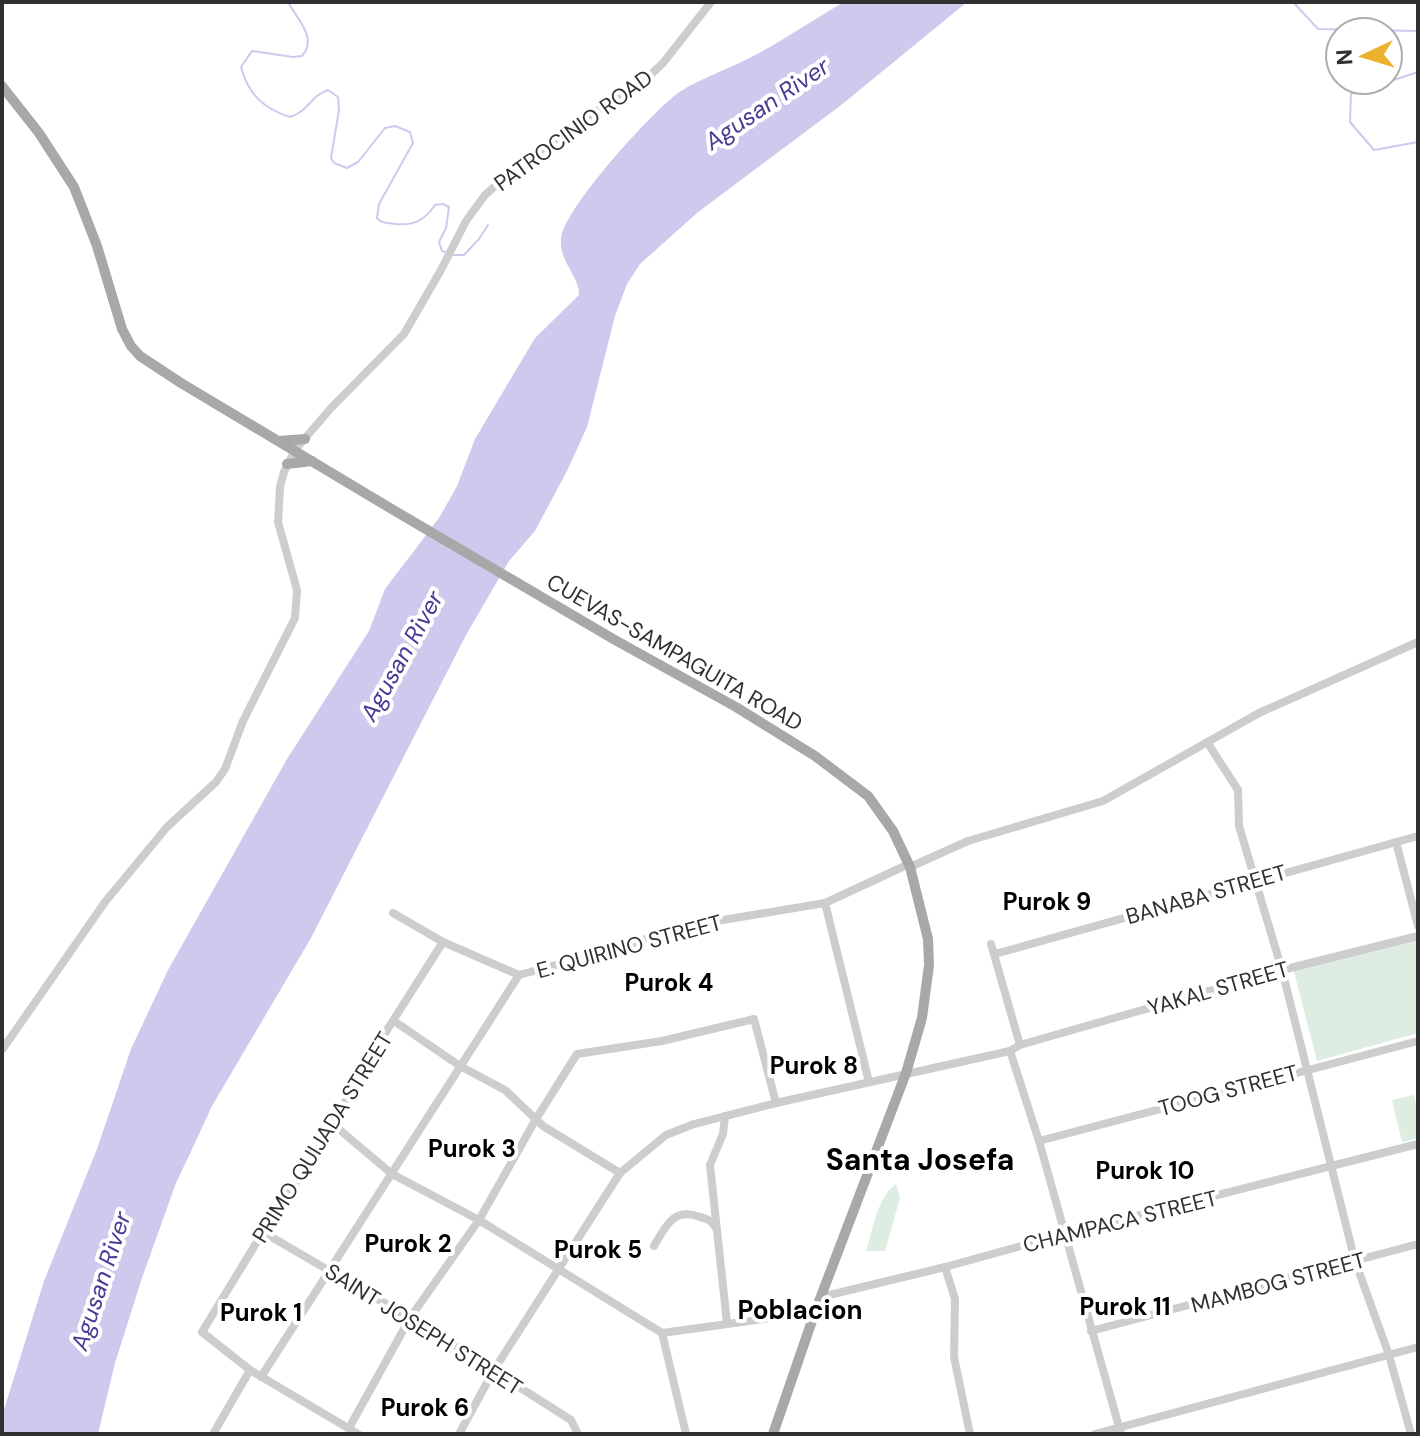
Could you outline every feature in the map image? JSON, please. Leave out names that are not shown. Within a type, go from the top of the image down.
[{"type":"main road","name":"CUEVAS-SAMPAGUITA ROAD","points":[[2,86],[39,133],[74,187],[97,246],[122,329],[135,351],[164,373],[395,511],[736,707],[815,756],[868,796],[888,822],[909,866],[924,917],[929,965],[922,1018],[906,1073],[815,1312],[773,1434]]},
{"type":"main road","points":[[305,439],[312,460],[288,463],[278,441],[305,439]]},
{"type":"street","name":"PATROCINIO ROAD","points":[[2,1050],[105,902],[167,827],[221,776],[243,721],[295,618],[297,590],[278,522],[280,487],[295,450],[331,408],[404,334],[466,221],[485,195],[517,167],[645,80],[663,63],[711,2]]},
{"type":"street","name":"E. QUIRINO STREET","points":[[393,913],[443,942],[519,975],[622,947],[681,927],[825,903],[968,841],[1103,801],[1259,713],[1418,642]]},
{"type":"street","points":[[1207,742],[1238,790],[1239,826],[1282,970],[1355,1261],[1389,1355],[1411,1434]]},
{"type":"street","name":"BANABA STREET","points":[[1020,1045],[993,949],[1418,836]]},
{"type":"street","points":[[1396,842],[1418,926]]},
{"type":"street","points":[[825,903],[869,1082]]},
{"type":"street","name":"YAKAL STREET","points":[[1010,1051],[1020,1045],[1282,970],[1418,936]]},
{"type":"street","name":"PRIMO QUIJADA STREET","points":[[250,1370],[202,1332],[334,1125],[359,1074],[443,942]]},
{"type":"street","points":[[261,1377],[519,975]]},
{"type":"street","points":[[349,1428],[410,1318],[479,1220],[577,1054],[662,1041],[754,1019],[776,1103]]},
{"type":"street","points":[[394,1021],[460,1066],[505,1090],[552,1132],[620,1173]]},
{"type":"street","name":"TOOG STREET","points":[[1039,1141],[1418,1041]]},
{"type":"street","points":[[459,1434],[494,1370],[620,1173],[666,1135],[694,1124],[776,1103],[1010,1051],[1039,1141],[1120,1431]]},
{"type":"street","points":[[725,1116],[723,1134],[710,1165],[727,1323]]},
{"type":"street","points":[[334,1125],[392,1174],[479,1220],[662,1333],[815,1312]]},
{"type":"street","name":"CHAMPACA STREET","points":[[821,1297],[1418,1144]]},
{"type":"street","points":[[654,1246],[671,1220],[680,1214],[689,1213],[704,1218],[713,1222],[717,1229]]},
{"type":"street","name":"SAINT JOSEPH STREET","points":[[263,1232],[494,1370],[571,1420],[578,1433]]},
{"type":"street","name":"MAMBOG STREET","points":[[1091,1331],[1418,1244]]},
{"type":"street","points":[[945,1267],[955,1299],[954,1357],[970,1434]]},
{"type":"street","points":[[662,1333],[686,1434]]},
{"type":"street","points":[[1095,1434],[1120,1431],[1418,1347]]},
{"type":"street","points":[[213,1434],[250,1370],[358,1434]]},
{"type":"green space","points":[[1418,938],[1418,1033],[1317,1061],[1293,968]]},
{"type":"green space","points":[[1414,1095],[1418,1138],[1402,1142],[1392,1100]]},
{"type":"green space","points":[[896,1184],[900,1198],[885,1251],[866,1251],[880,1205]]},
{"type":"water","name":"Agusan River","points":[[844,2],[967,2],[840,106],[697,213],[640,264],[627,284],[615,316],[587,427],[568,469],[535,531],[509,561],[465,637],[311,938],[212,1106],[176,1183],[115,1363],[98,1434],[2,1434],[2,1416],[44,1281],[97,1149],[131,1049],[168,970],[287,759],[369,631],[385,589],[439,518],[457,486],[475,439],[535,338],[579,295],[561,247],[566,225],[577,206],[631,139],[678,93],[766,49]]},
{"type":"waterway","points":[[288,2],[307,35],[306,49],[302,56],[293,57],[252,51],[241,67],[253,93],[272,110],[290,117],[328,90],[338,97],[339,110],[331,158],[334,163],[347,168],[358,162],[385,128],[395,126],[410,132],[413,143],[379,204],[377,218],[395,224],[413,223],[427,215],[435,205],[443,204],[449,207],[446,228],[439,242],[442,251],[446,252]]},
{"type":"waterway","points":[[1293,2],[1318,29],[1418,31]]},
{"type":"waterway","points":[[1418,72],[1351,94],[1350,122],[1374,150],[1418,142]]},
{"type":"waterway","points":[[452,255],[464,255],[488,225]]},
{"type":"district","name":"Purok 9","points":[[1047,902]]},
{"type":"district","name":"Purok 4","points":[[669,983]]},
{"type":"district","name":"Purok 8","points":[[814,1066]]},
{"type":"district","name":"Purok 3","points":[[472,1149]]},
{"type":"district","name":"Santa Josefa","points":[[920,1160]]},
{"type":"district","name":"Purok 10","points":[[1145,1171]]},
{"type":"district","name":"Purok 2","points":[[408,1244]]},
{"type":"district","name":"Purok 5","points":[[598,1250]]},
{"type":"district","name":"Purok 11","points":[[1125,1307]]},
{"type":"district","name":"Poblacion","points":[[800,1310]]},
{"type":"district","name":"Purok 1","points":[[261,1313]]},
{"type":"district","name":"Purok 6","points":[[425,1408]]}]
